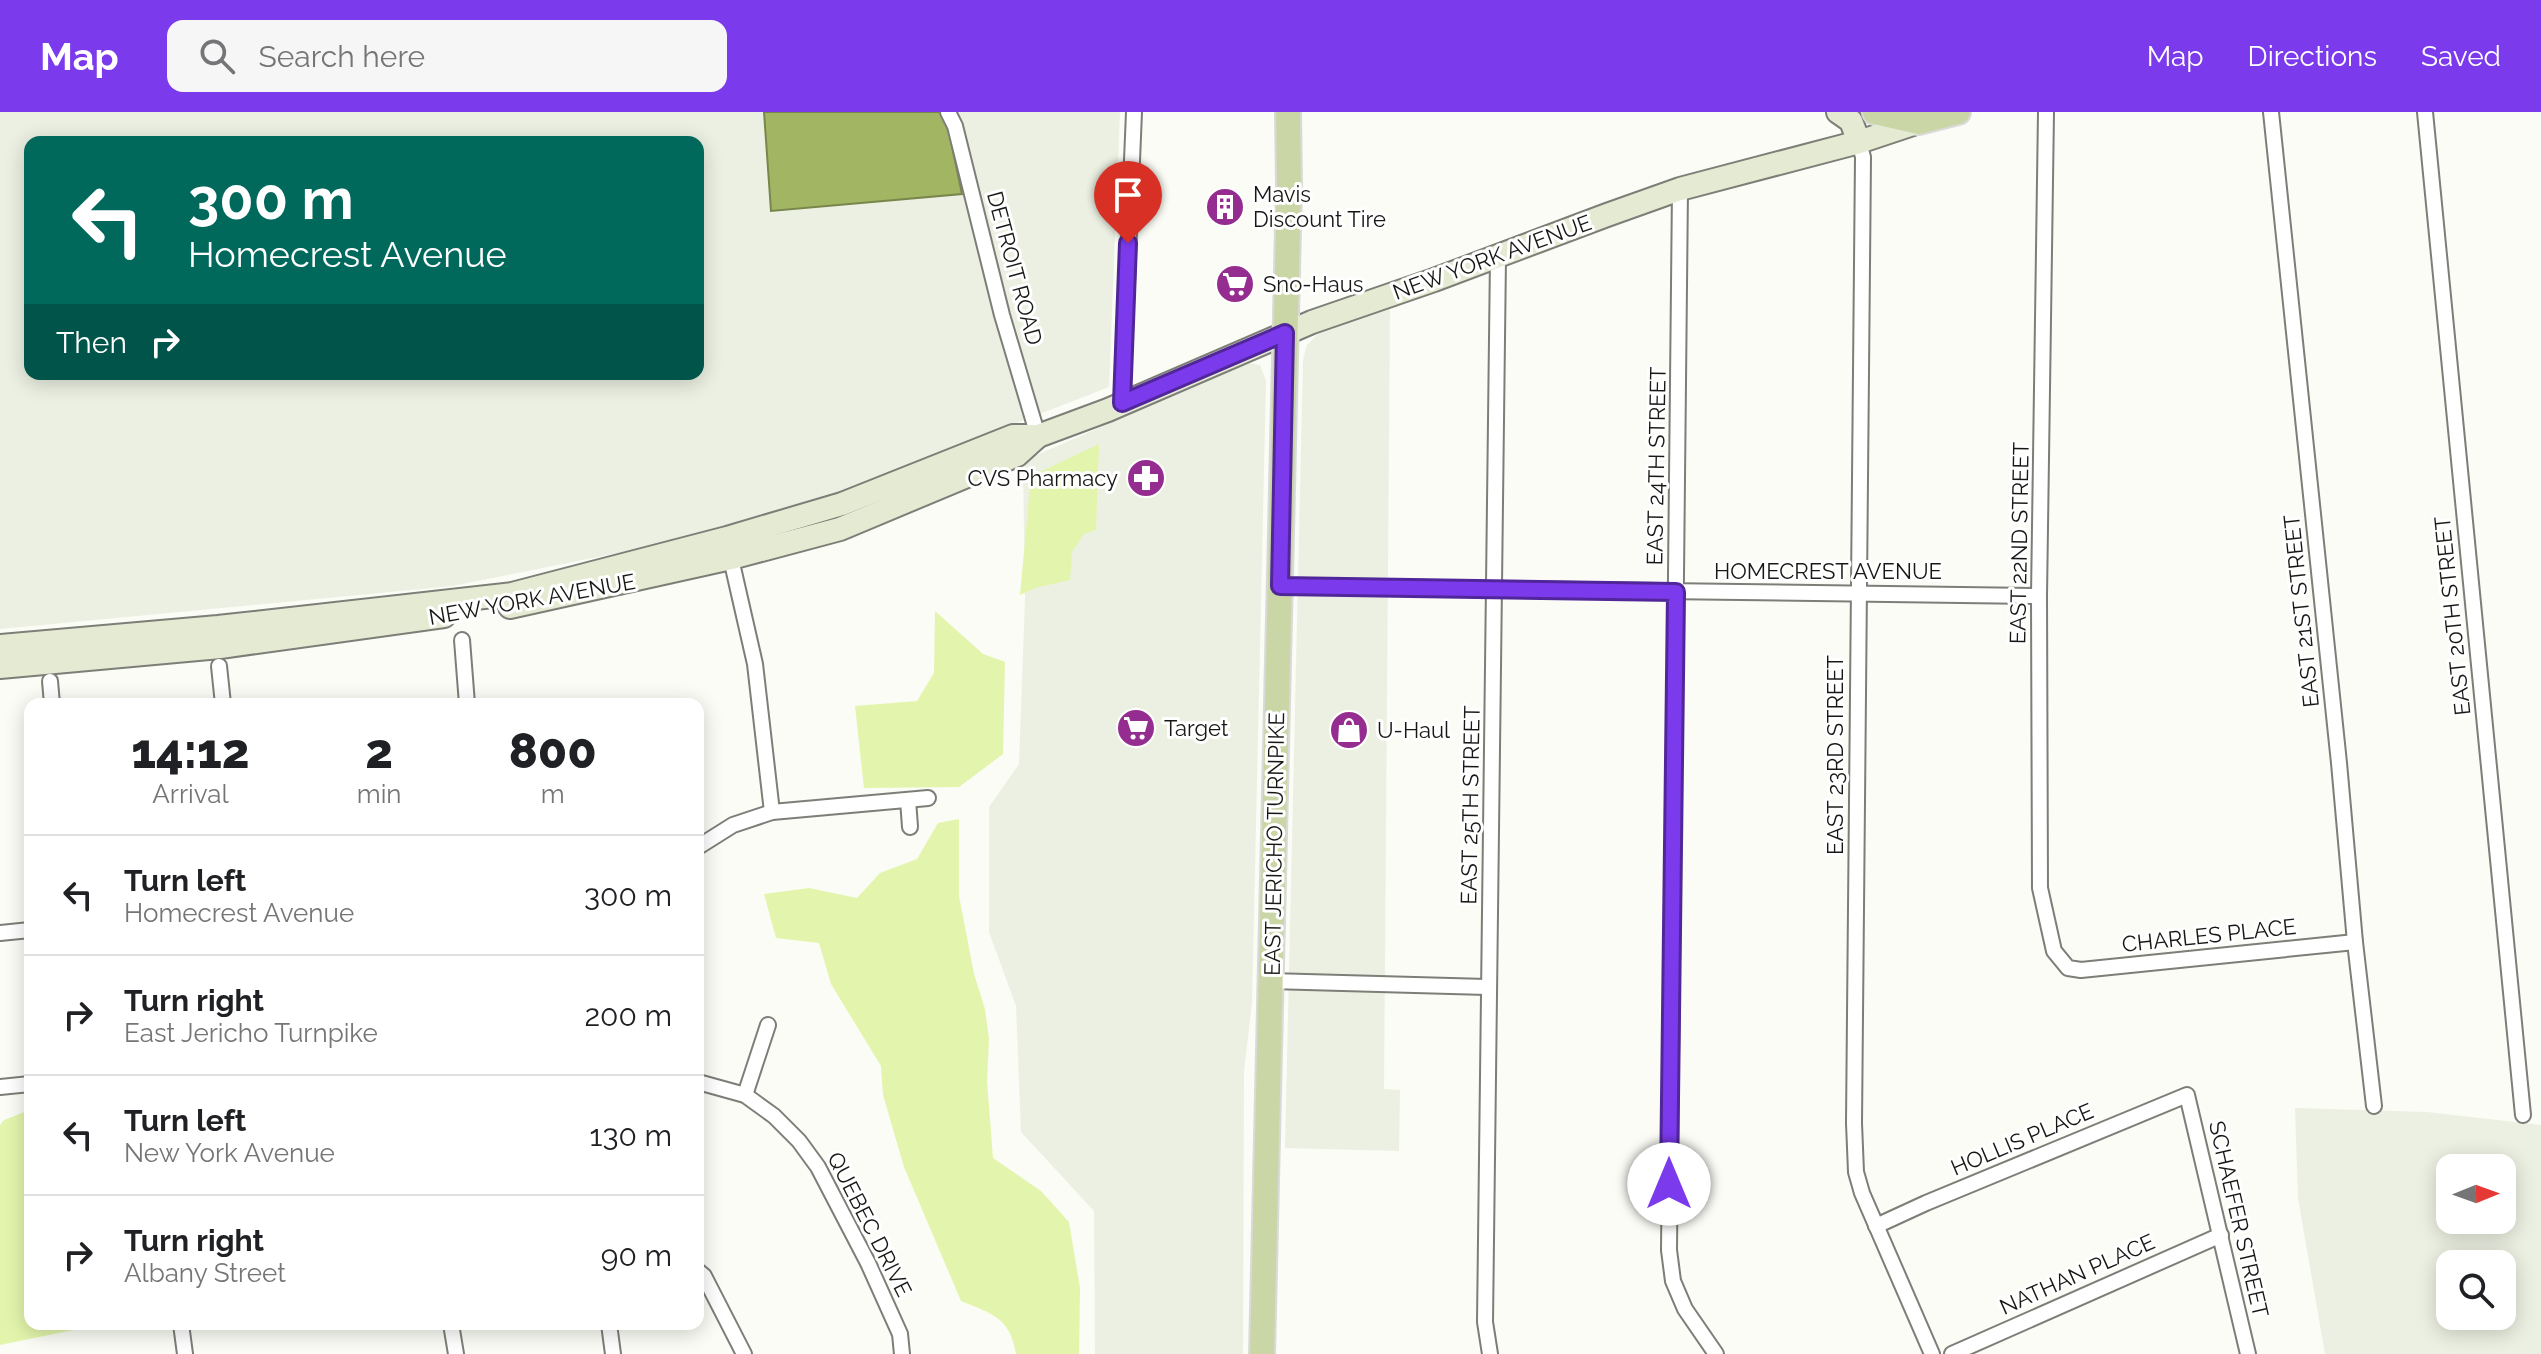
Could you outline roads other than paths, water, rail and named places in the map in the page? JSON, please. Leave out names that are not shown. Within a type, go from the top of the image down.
[{"type":"main road","name":"EAST JERICHO TURNPIKE","points":[[1262,1354],[1288,112]]},
{"type":"main road","points":[[1875,112],[1919,122]]},
{"type":"main road","name":"NEW YORK AVENUE","points":[[1919,122],[1958,112]]},
{"type":"street","name":"DETROIT ROAD","points":[[948,112],[955,126],[1002,315],[1038,436]]},
{"type":"street","points":[[1122,403],[1134,112]]},
{"type":"street","points":[[1838,112],[1851,121],[1859,142]]},
{"type":"street","name":"EAST 22ND STREET","points":[[2046,112],[2039,596],[2040,888],[2054,951],[2068,968]]},
{"type":"street","name":"EAST 21ST STREET","points":[[2271,112],[2374,1106]]},
{"type":"street","name":"EAST 20TH STREET","points":[[2425,112],[2523,1115]]},
{"type":"street","name":"NEW YORK AVENUE","points":[[0,646],[218,627],[512,594],[729,548],[840,529],[1017,455],[1038,436],[1285,333],[1680,189],[1859,142],[1919,122]]},
{"type":"street","name":"EAST 23RD STREET","points":[[1859,142],[1863,157],[1856,1172],[1932,1354]]},
{"type":"street","name":"EAST 24TH STREET","points":[[1680,189],[1669,1250],[1673,1281],[1685,1309],[1716,1354]]},
{"type":"street","name":"EAST 25TH STREET","points":[[1490,1354],[1485,1322],[1487,987],[1493,789],[1498,257]]},
{"type":"street","name":"NEW YORK AVENUE","points":[[0,667],[220,647],[515,606],[729,548]]},
{"type":"street","points":[[729,548],[755,664],[772,812]]},
{"type":"street","name":"HOMECREST AVENUE","points":[[1280,586],[2039,596]]},
{"type":"street","points":[[462,640],[467,698]]},
{"type":"street","points":[[219,666],[222,698]]},
{"type":"street","points":[[50,681],[51,698]]},
{"type":"street","points":[[704,843],[733,825],[772,812],[928,798]]},
{"type":"street","points":[[908,800],[910,827]]},
{"type":"street","points":[[0,933],[24,931]]},
{"type":"street","name":"CHARLES PLACE","points":[[2068,968],[2095,969],[2355,942]]},
{"type":"street","points":[[1270,981],[1487,987]]},
{"type":"street","points":[[745,1095],[768,1025]]},
{"type":"street","name":"QUEBEC DRIVE","points":[[704,1084],[745,1095],[774,1116],[799,1141],[818,1167],[886,1302],[900,1334],[902,1354]]},
{"type":"street","points":[[0,1087],[24,1085]]},
{"type":"street","name":"HOLLIS PLACE","points":[[1876,1226],[2187,1095]]},
{"type":"street","name":"SCHAEFER STREET","points":[[2187,1095],[2248,1354]]},
{"type":"street","name":"NATHAN PLACE","points":[[1952,1354],[2221,1235]]},
{"type":"street","points":[[704,1276],[744,1354]]},
{"type":"street","points":[[182,1330],[185,1354]]},
{"type":"street","points":[[452,1330],[456,1354]]},
{"type":"street","points":[[610,1330],[613,1354]]},
{"type":"place","name":"Mavis Discount Tire","points":[[1225,207]]},
{"type":"place","name":"Sno-Haus","points":[[1235,284]]},
{"type":"place","name":"CVS Pharmacy","points":[[1146,478]]},
{"type":"place","name":"Target","points":[[1136,728]]},
{"type":"place","name":"U-Haul","points":[[1349,730]]}]
